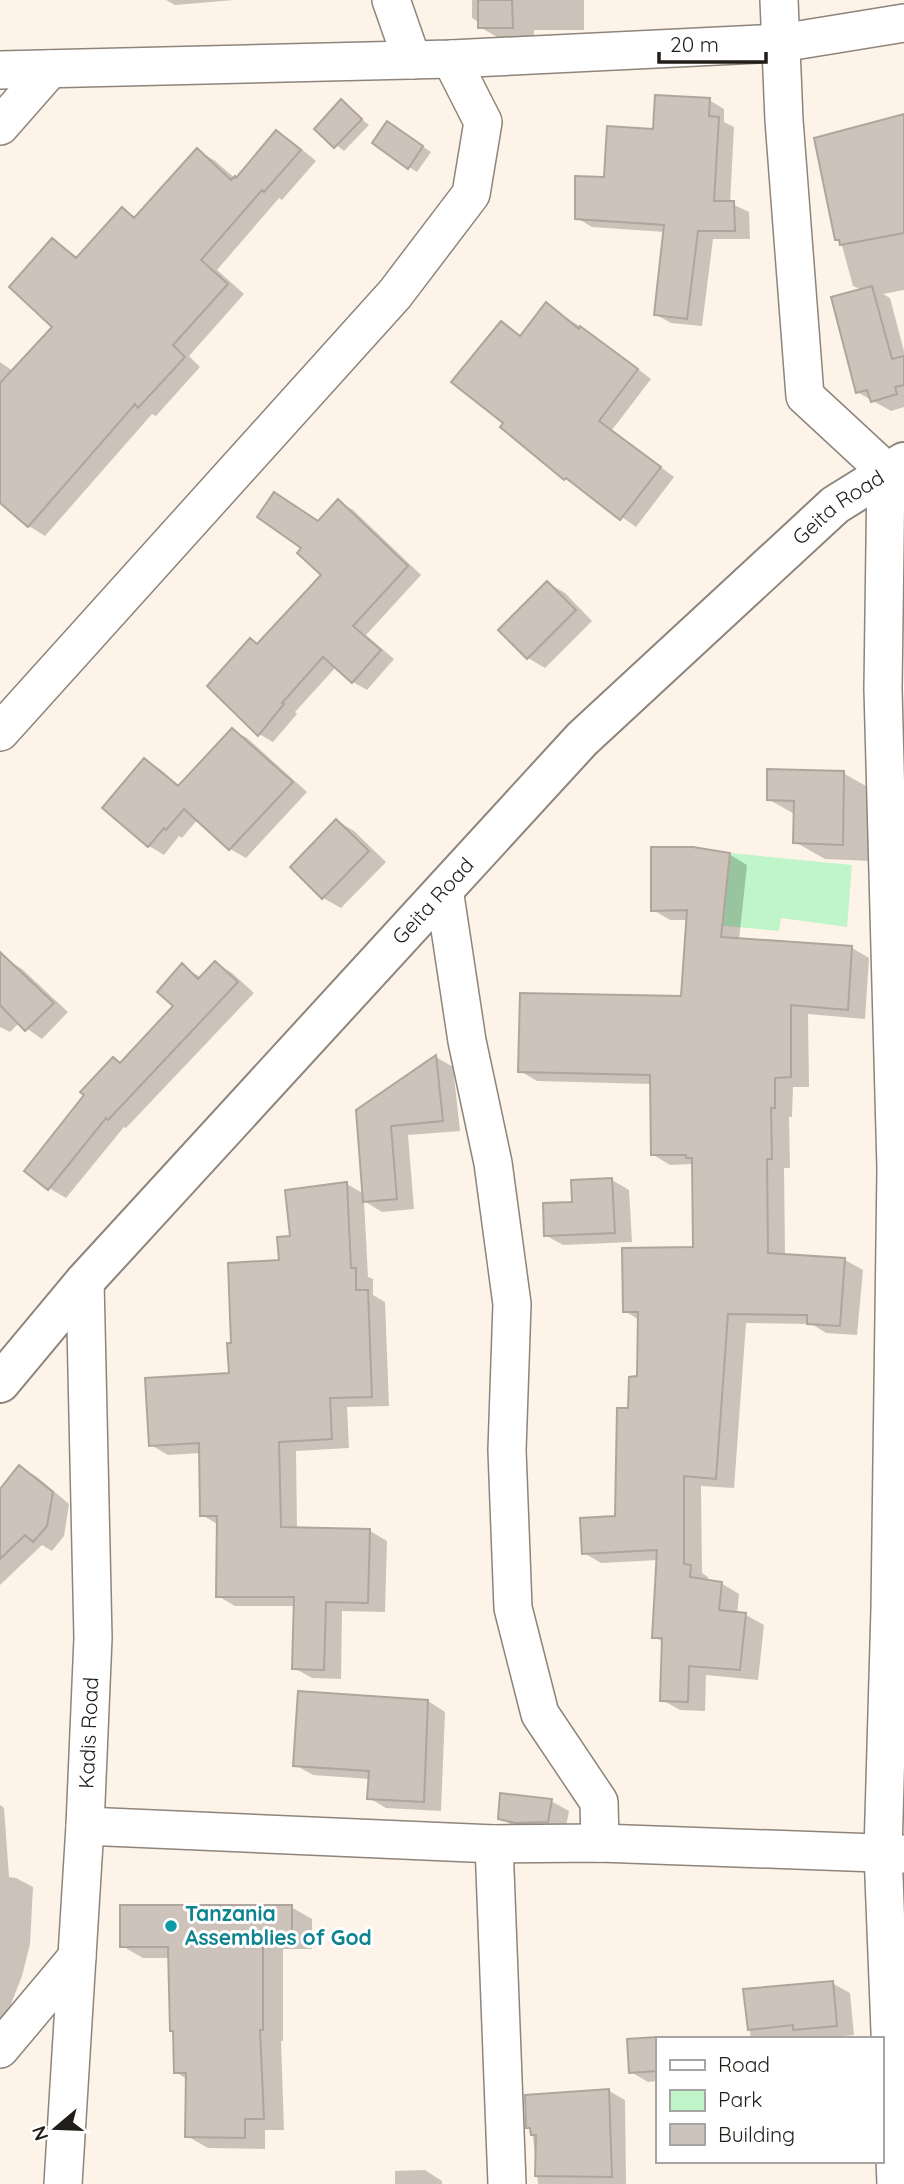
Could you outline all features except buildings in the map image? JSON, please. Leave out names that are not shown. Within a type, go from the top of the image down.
[{"type":"main road","name":"Geita Road","points":[[0,1382],[85,1281],[582,739],[835,505],[895,467]]},
{"type":"street","points":[[391,0],[412,60]]},
{"type":"street","points":[[779,0],[784,120],[805,396],[895,467],[883,689],[900,1169],[890,1609],[896,2184]]},
{"type":"street","points":[[0,70],[451,59],[781,43],[904,23]]},
{"type":"street","points":[[0,732],[395,294],[471,194],[483,122],[451,59]]},
{"type":"street","points":[[0,126],[50,69]]},
{"type":"street","points":[[444,889],[467,1041],[493,1163],[512,1304],[507,1450],[513,1608],[540,1714],[599,1802],[600,1843]]},
{"type":"street","name":"Kadis Road","points":[[63,2184],[85,1826],[93,1638],[85,1281]]},
{"type":"street","points":[[85,1826],[494,1844],[600,1843],[894,1853]]},
{"type":"street","points":[[494,1844],[507,2184]]},
{"type":"street","points":[[0,2049],[77,1957]]},
{"type":"green space","points":[[730,853],[852,865],[847,927],[781,918],[779,931],[695,923],[724,910]]},
{"type":"place","name":"Tanzania Assemblies of God","points":[[171,1926]]}]
